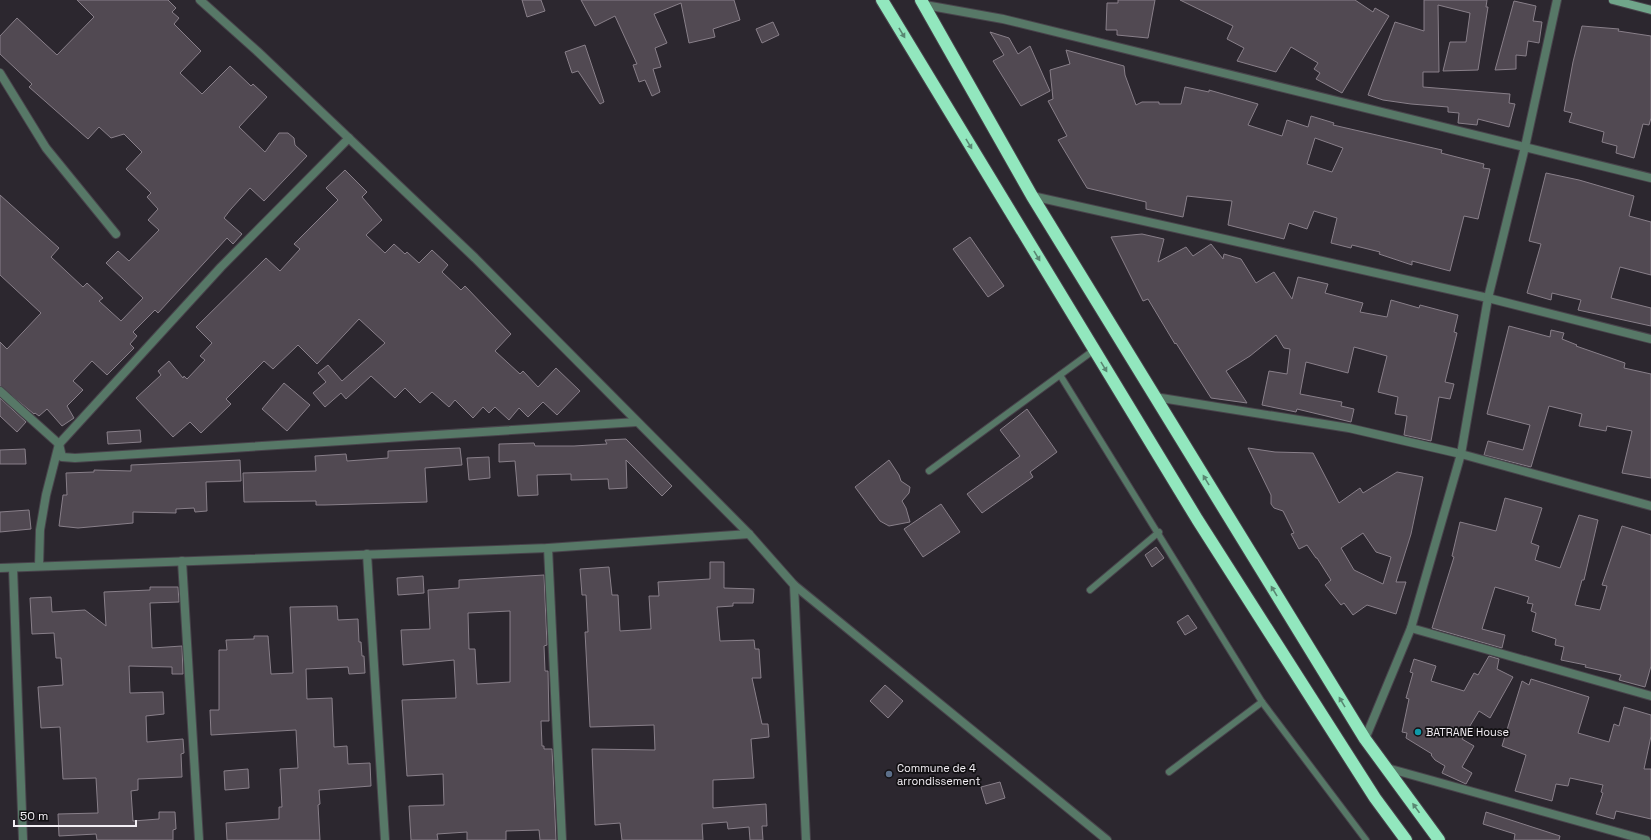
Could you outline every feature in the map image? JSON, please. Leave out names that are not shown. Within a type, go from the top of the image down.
[{"type":"highway","points":[[882,0],[1205,532],[1370,792],[1406,840]]},
{"type":"highway","points":[[923,3],[1032,196],[1365,739],[1439,840]]},
{"type":"street","points":[[200,0],[349,138],[475,258],[749,534],[794,585],[1107,840]]},
{"type":"street","points":[[1365,739],[1411,628],[1461,454],[1488,298],[1525,147],[1557,0]]},
{"type":"street","points":[[1612,0],[1651,10]]},
{"type":"street","points":[[923,3],[1011,21],[1651,178]]},
{"type":"street","points":[[0,73],[46,148],[116,234]]},
{"type":"street","points":[[39,566],[40,530],[44,502],[59,444],[221,267],[349,138]]},
{"type":"street","points":[[1032,196],[1488,298],[1651,339]]},
{"type":"street","points":[[0,391],[59,444],[62,457],[75,458],[637,422]]},
{"type":"street","points":[[1155,397],[1348,428],[1461,454],[1651,506]]},
{"type":"street","points":[[0,568],[548,548],[749,534]]},
{"type":"street","points":[[548,548],[562,840]]},
{"type":"street","points":[[367,554],[385,840]]},
{"type":"street","points":[[182,561],[199,840]]},
{"type":"street","points":[[13,568],[24,840]]},
{"type":"street","points":[[794,585],[806,840]]},
{"type":"street","points":[[1411,628],[1651,696]]},
{"type":"street","points":[[1387,768],[1646,840]]},
{"type":"lane","points":[[929,471],[1094,350]]},
{"type":"lane","points":[[1060,375],[1159,532],[1262,702],[1366,840]]},
{"type":"lane","points":[[1090,590],[1159,532]]},
{"type":"lane","points":[[1169,772],[1262,702]]},
{"type":"building","points":[[77,0],[168,0],[176,8],[172,12],[179,18],[174,24],[201,51],[180,73],[202,94],[230,66],[251,86],[253,84],[267,97],[239,127],[265,152],[279,133],[288,133],[294,138],[295,145],[307,156],[264,201],[250,188],[224,218],[242,234],[233,244],[227,238],[158,313],[155,310],[133,332],[137,336],[130,344],[134,348],[107,375],[92,361],[73,381],[83,390],[67,406],[74,418],[62,426],[47,409],[39,416],[35,413],[34,414],[0,386],[0,342],[7,349],[41,313],[0,275],[0,195],[59,248],[51,257],[83,287],[87,283],[103,298],[99,301],[121,321],[143,298],[106,263],[118,251],[129,261],[159,230],[148,220],[158,209],[147,197],[151,193],[126,169],[142,152],[124,134],[111,138],[99,127],[88,139],[29,87],[32,84],[0,54],[0,36],[17,18],[57,55],[94,17]]},
{"type":"building","points":[[522,0],[541,0],[545,11],[527,17]]},
{"type":"building","points":[[581,0],[734,0],[740,20],[713,29],[715,37],[689,43],[681,3],[654,14],[667,43],[655,48],[661,67],[653,69],[660,92],[652,96],[645,80],[639,82],[633,65],[637,64],[615,16],[595,26]]},
{"type":"building","points":[[1118,0],[1155,0],[1148,38],[1117,35],[1117,30],[1106,30],[1107,3],[1118,3]]},
{"type":"building","points":[[1180,0],[1355,0],[1373,12],[1375,8],[1389,16],[1342,93],[1316,79],[1320,73],[1314,69],[1318,63],[1291,47],[1276,72],[1237,61],[1244,48],[1227,39],[1233,26]]},
{"type":"building","points":[[1424,0],[1487,0],[1486,7],[1488,7],[1478,70],[1443,71],[1450,42],[1466,42],[1470,13],[1438,5],[1439,72],[1423,72],[1423,87],[1510,94],[1509,103],[1515,104],[1509,127],[1478,119],[1477,125],[1458,123],[1459,113],[1448,112],[1448,107],[1383,100],[1368,95],[1395,22],[1424,31]]},
{"type":"building","points":[[1514,1],[1536,6],[1533,21],[1542,22],[1539,43],[1528,41],[1526,56],[1516,55],[1516,69],[1495,70]]},
{"type":"building","points":[[773,22],[779,35],[762,43],[756,29]]},
{"type":"building","points":[[1582,26],[1619,29],[1618,31],[1651,36],[1651,118],[1649,125],[1643,124],[1634,158],[1616,153],[1617,146],[1602,142],[1604,132],[1569,122],[1572,113],[1564,111],[1573,62]]},
{"type":"building","points":[[990,32],[1009,38],[1018,54],[1030,46],[1050,91],[1021,106],[993,61],[1004,55]]},
{"type":"building","points":[[585,45],[604,102],[600,104],[578,71],[572,73],[565,52]]},
{"type":"building","points":[[1066,50],[1124,66],[1125,75],[1136,105],[1142,102],[1181,104],[1185,87],[1209,92],[1209,90],[1258,104],[1248,125],[1282,136],[1287,120],[1308,127],[1311,116],[1334,123],[1333,125],[1442,150],[1441,153],[1484,164],[1483,168],[1490,169],[1478,219],[1464,216],[1450,271],[1412,261],[1412,265],[1379,254],[1380,252],[1352,245],[1351,248],[1331,243],[1337,218],[1314,211],[1307,229],[1289,223],[1284,239],[1228,225],[1232,201],[1187,196],[1183,217],[1146,209],[1146,202],[1087,188],[1058,140],[1067,136],[1048,101],[1053,99],[1050,70],[1070,64]],"holes":[[[1315,138],[1343,148],[1332,172],[1307,164]]]},
{"type":"building","points":[[345,170],[367,192],[362,197],[382,220],[366,235],[385,253],[394,244],[405,254],[407,252],[419,263],[432,250],[448,265],[442,272],[461,290],[465,286],[511,334],[495,351],[520,374],[523,371],[538,387],[556,368],[580,391],[557,415],[543,402],[528,417],[519,408],[509,420],[495,407],[489,413],[483,407],[473,418],[455,400],[449,407],[432,392],[420,403],[405,388],[395,398],[371,376],[346,399],[341,393],[325,407],[313,393],[326,382],[318,373],[328,365],[342,381],[385,343],[359,319],[317,364],[298,345],[273,369],[264,361],[226,399],[231,404],[201,433],[190,422],[173,437],[136,398],[161,375],[158,371],[169,361],[183,378],[184,376],[187,379],[205,360],[200,356],[212,343],[196,327],[266,258],[280,271],[300,249],[294,244],[338,200],[326,188]]},
{"type":"building","points":[[1546,173],[1579,180],[1634,196],[1629,216],[1651,222],[1651,275],[1620,267],[1611,298],[1651,308],[1651,326],[1578,310],[1581,300],[1552,293],[1551,300],[1527,293],[1541,244],[1529,241]]},
{"type":"building","points":[[1142,234],[1164,239],[1158,262],[1186,247],[1193,256],[1211,244],[1223,259],[1224,254],[1241,259],[1256,283],[1274,272],[1292,299],[1298,277],[1328,284],[1325,293],[1363,303],[1360,312],[1387,317],[1391,300],[1419,308],[1420,305],[1458,315],[1454,332],[1457,333],[1445,382],[1454,384],[1450,399],[1439,397],[1431,441],[1404,435],[1407,416],[1395,414],[1398,397],[1378,392],[1387,356],[1354,347],[1348,373],[1306,362],[1300,394],[1342,402],[1341,406],[1354,409],[1351,422],[1297,409],[1296,412],[1262,405],[1269,371],[1287,374],[1290,349],[1284,348],[1276,335],[1250,356],[1226,371],[1247,403],[1211,398],[1176,343],[1175,344],[1148,299],[1143,301],[1111,237]]},
{"type":"building","points":[[970,237],[1004,286],[988,297],[953,249]]},
{"type":"building","points":[[1509,326],[1550,337],[1551,330],[1564,333],[1562,339],[1577,345],[1576,346],[1625,363],[1624,368],[1651,374],[1651,478],[1622,473],[1632,431],[1607,426],[1606,431],[1579,426],[1582,414],[1549,406],[1531,467],[1484,455],[1488,441],[1523,450],[1530,425],[1487,414]]},
{"type":"building","points":[[284,383],[310,405],[287,431],[262,409]]},
{"type":"building","points":[[0,398],[26,422],[17,432],[0,416]]},
{"type":"building","points":[[1027,409],[1057,452],[1030,472],[1033,477],[982,513],[967,494],[1020,456],[1000,430]]},
{"type":"building","points":[[140,430],[141,442],[108,444],[107,432]]},
{"type":"building","points":[[626,439],[672,486],[662,496],[626,460],[627,488],[609,489],[608,479],[571,480],[571,474],[537,475],[538,495],[518,496],[515,461],[499,462],[499,444],[534,443],[535,446],[574,446],[607,444],[605,440]]},
{"type":"building","points":[[460,448],[462,465],[425,468],[427,502],[316,505],[316,501],[244,502],[243,473],[316,471],[315,456],[346,454],[347,461],[388,458],[388,451]]},
{"type":"building","points":[[1248,448],[1275,452],[1313,453],[1339,503],[1360,488],[1363,493],[1397,472],[1423,477],[1411,534],[1396,582],[1406,582],[1396,614],[1367,605],[1353,615],[1344,603],[1341,605],[1325,585],[1331,580],[1317,558],[1307,545],[1299,549],[1291,534],[1294,533],[1283,511],[1274,508],[1271,504],[1271,495]],"holes":[[[1363,533],[1376,552],[1391,557],[1383,584],[1354,570],[1341,548]]]},
{"type":"building","points":[[25,449],[26,464],[0,464],[0,450]]},
{"type":"building","points":[[489,457],[490,478],[469,480],[467,458]]},
{"type":"building","points":[[240,460],[241,481],[206,482],[207,511],[195,512],[194,508],[176,509],[176,513],[133,512],[133,523],[78,528],[59,526],[63,495],[67,495],[66,473],[94,472],[94,470],[131,471],[131,465]]},
{"type":"building","points":[[889,460],[899,475],[901,481],[910,487],[909,493],[902,501],[906,508],[910,522],[889,526],[880,521],[855,487]]},
{"type":"building","points":[[1505,498],[1542,508],[1531,543],[1539,546],[1535,560],[1560,568],[1579,515],[1598,520],[1584,580],[1582,580],[1575,605],[1600,610],[1607,586],[1602,585],[1622,526],[1651,535],[1651,666],[1645,687],[1619,680],[1621,675],[1585,667],[1586,665],[1561,660],[1564,647],[1555,645],[1556,639],[1532,631],[1536,613],[1531,611],[1533,604],[1527,603],[1529,597],[1495,587],[1482,629],[1505,635],[1502,648],[1432,628],[1454,557],[1452,556],[1460,522],[1496,531]]},
{"type":"building","points":[[941,504],[960,532],[923,557],[904,529]]},
{"type":"building","points":[[29,510],[31,529],[0,532],[0,512]]},
{"type":"building","points":[[1156,547],[1164,558],[1152,567],[1145,555]]},
{"type":"building","points":[[710,562],[724,562],[724,588],[754,589],[753,603],[733,603],[733,606],[717,607],[720,641],[754,640],[755,649],[759,649],[761,678],[752,678],[762,724],[768,724],[769,737],[751,739],[754,778],[713,780],[713,808],[766,804],[767,826],[762,826],[763,840],[750,840],[749,827],[728,829],[727,822],[702,824],[703,840],[622,840],[620,823],[595,825],[592,749],[655,750],[654,725],[590,727],[585,632],[588,632],[586,595],[582,595],[580,569],[609,567],[612,595],[618,595],[620,631],[651,629],[649,596],[659,596],[658,582],[710,579]]},
{"type":"building","points":[[544,575],[547,645],[544,646],[545,671],[548,671],[549,721],[541,721],[542,746],[544,746],[544,749],[552,749],[556,840],[540,840],[539,830],[506,831],[506,840],[467,840],[467,832],[437,834],[438,840],[411,840],[409,806],[444,805],[443,774],[407,776],[402,700],[456,698],[454,660],[403,665],[401,630],[430,629],[428,590],[459,588],[459,580]],"holes":[[[510,611],[510,682],[477,684],[475,649],[469,649],[468,613]]]},
{"type":"building","points":[[423,576],[424,593],[398,595],[397,578]]},
{"type":"building","points":[[150,587],[178,587],[179,602],[150,603],[152,648],[182,646],[183,674],[172,674],[172,667],[129,666],[130,693],[163,692],[164,714],[146,716],[147,742],[183,739],[184,753],[181,754],[182,777],[138,779],[138,790],[131,791],[133,821],[159,819],[159,812],[175,812],[176,829],[173,830],[173,840],[97,840],[96,834],[59,836],[58,814],[98,813],[96,778],[63,779],[60,727],[41,728],[38,687],[63,685],[61,658],[56,658],[54,633],[32,634],[30,598],[51,597],[52,612],[85,610],[106,626],[104,592],[150,590]]},
{"type":"building","points":[[337,606],[338,620],[358,619],[359,642],[361,642],[362,656],[364,656],[365,673],[349,674],[348,667],[306,669],[307,699],[332,698],[334,747],[347,746],[348,764],[370,763],[371,786],[319,790],[320,804],[318,805],[320,840],[227,840],[226,823],[279,819],[279,807],[282,807],[280,769],[298,768],[296,730],[211,735],[210,710],[219,710],[219,650],[227,650],[226,640],[254,639],[254,636],[268,636],[271,674],[293,673],[290,607]]},
{"type":"building","points":[[1188,615],[1197,628],[1185,635],[1177,622]]},
{"type":"building","points":[[1489,656],[1499,659],[1497,669],[1513,677],[1490,718],[1479,711],[1462,739],[1474,746],[1462,767],[1472,773],[1466,784],[1442,773],[1445,766],[1435,760],[1431,755],[1432,754],[1406,738],[1407,733],[1402,732],[1409,699],[1406,698],[1413,673],[1410,672],[1414,659],[1436,666],[1431,681],[1464,691],[1474,673],[1478,675]]},
{"type":"building","points":[[1531,679],[1589,697],[1578,733],[1609,742],[1614,724],[1619,726],[1624,707],[1651,715],[1651,736],[1644,769],[1651,769],[1651,819],[1616,811],[1614,819],[1596,814],[1603,793],[1601,792],[1603,785],[1570,778],[1568,786],[1556,784],[1552,801],[1515,791],[1526,755],[1502,746],[1522,681],[1529,685]]},
{"type":"building","points":[[885,685],[903,701],[888,718],[870,701]]},
{"type":"building","points":[[248,769],[249,788],[225,790],[224,771]]},
{"type":"building","points":[[1000,782],[1005,798],[986,804],[981,787]]},
{"type":"building","points":[[1486,812],[1560,836],[1559,840],[1514,840],[1515,834],[1483,824]]},
{"type":"place","name":"BATRANE House","points":[[1418,732]]},
{"type":"place","name":"Commune de 4 arrondissement","points":[[889,774]]}]
